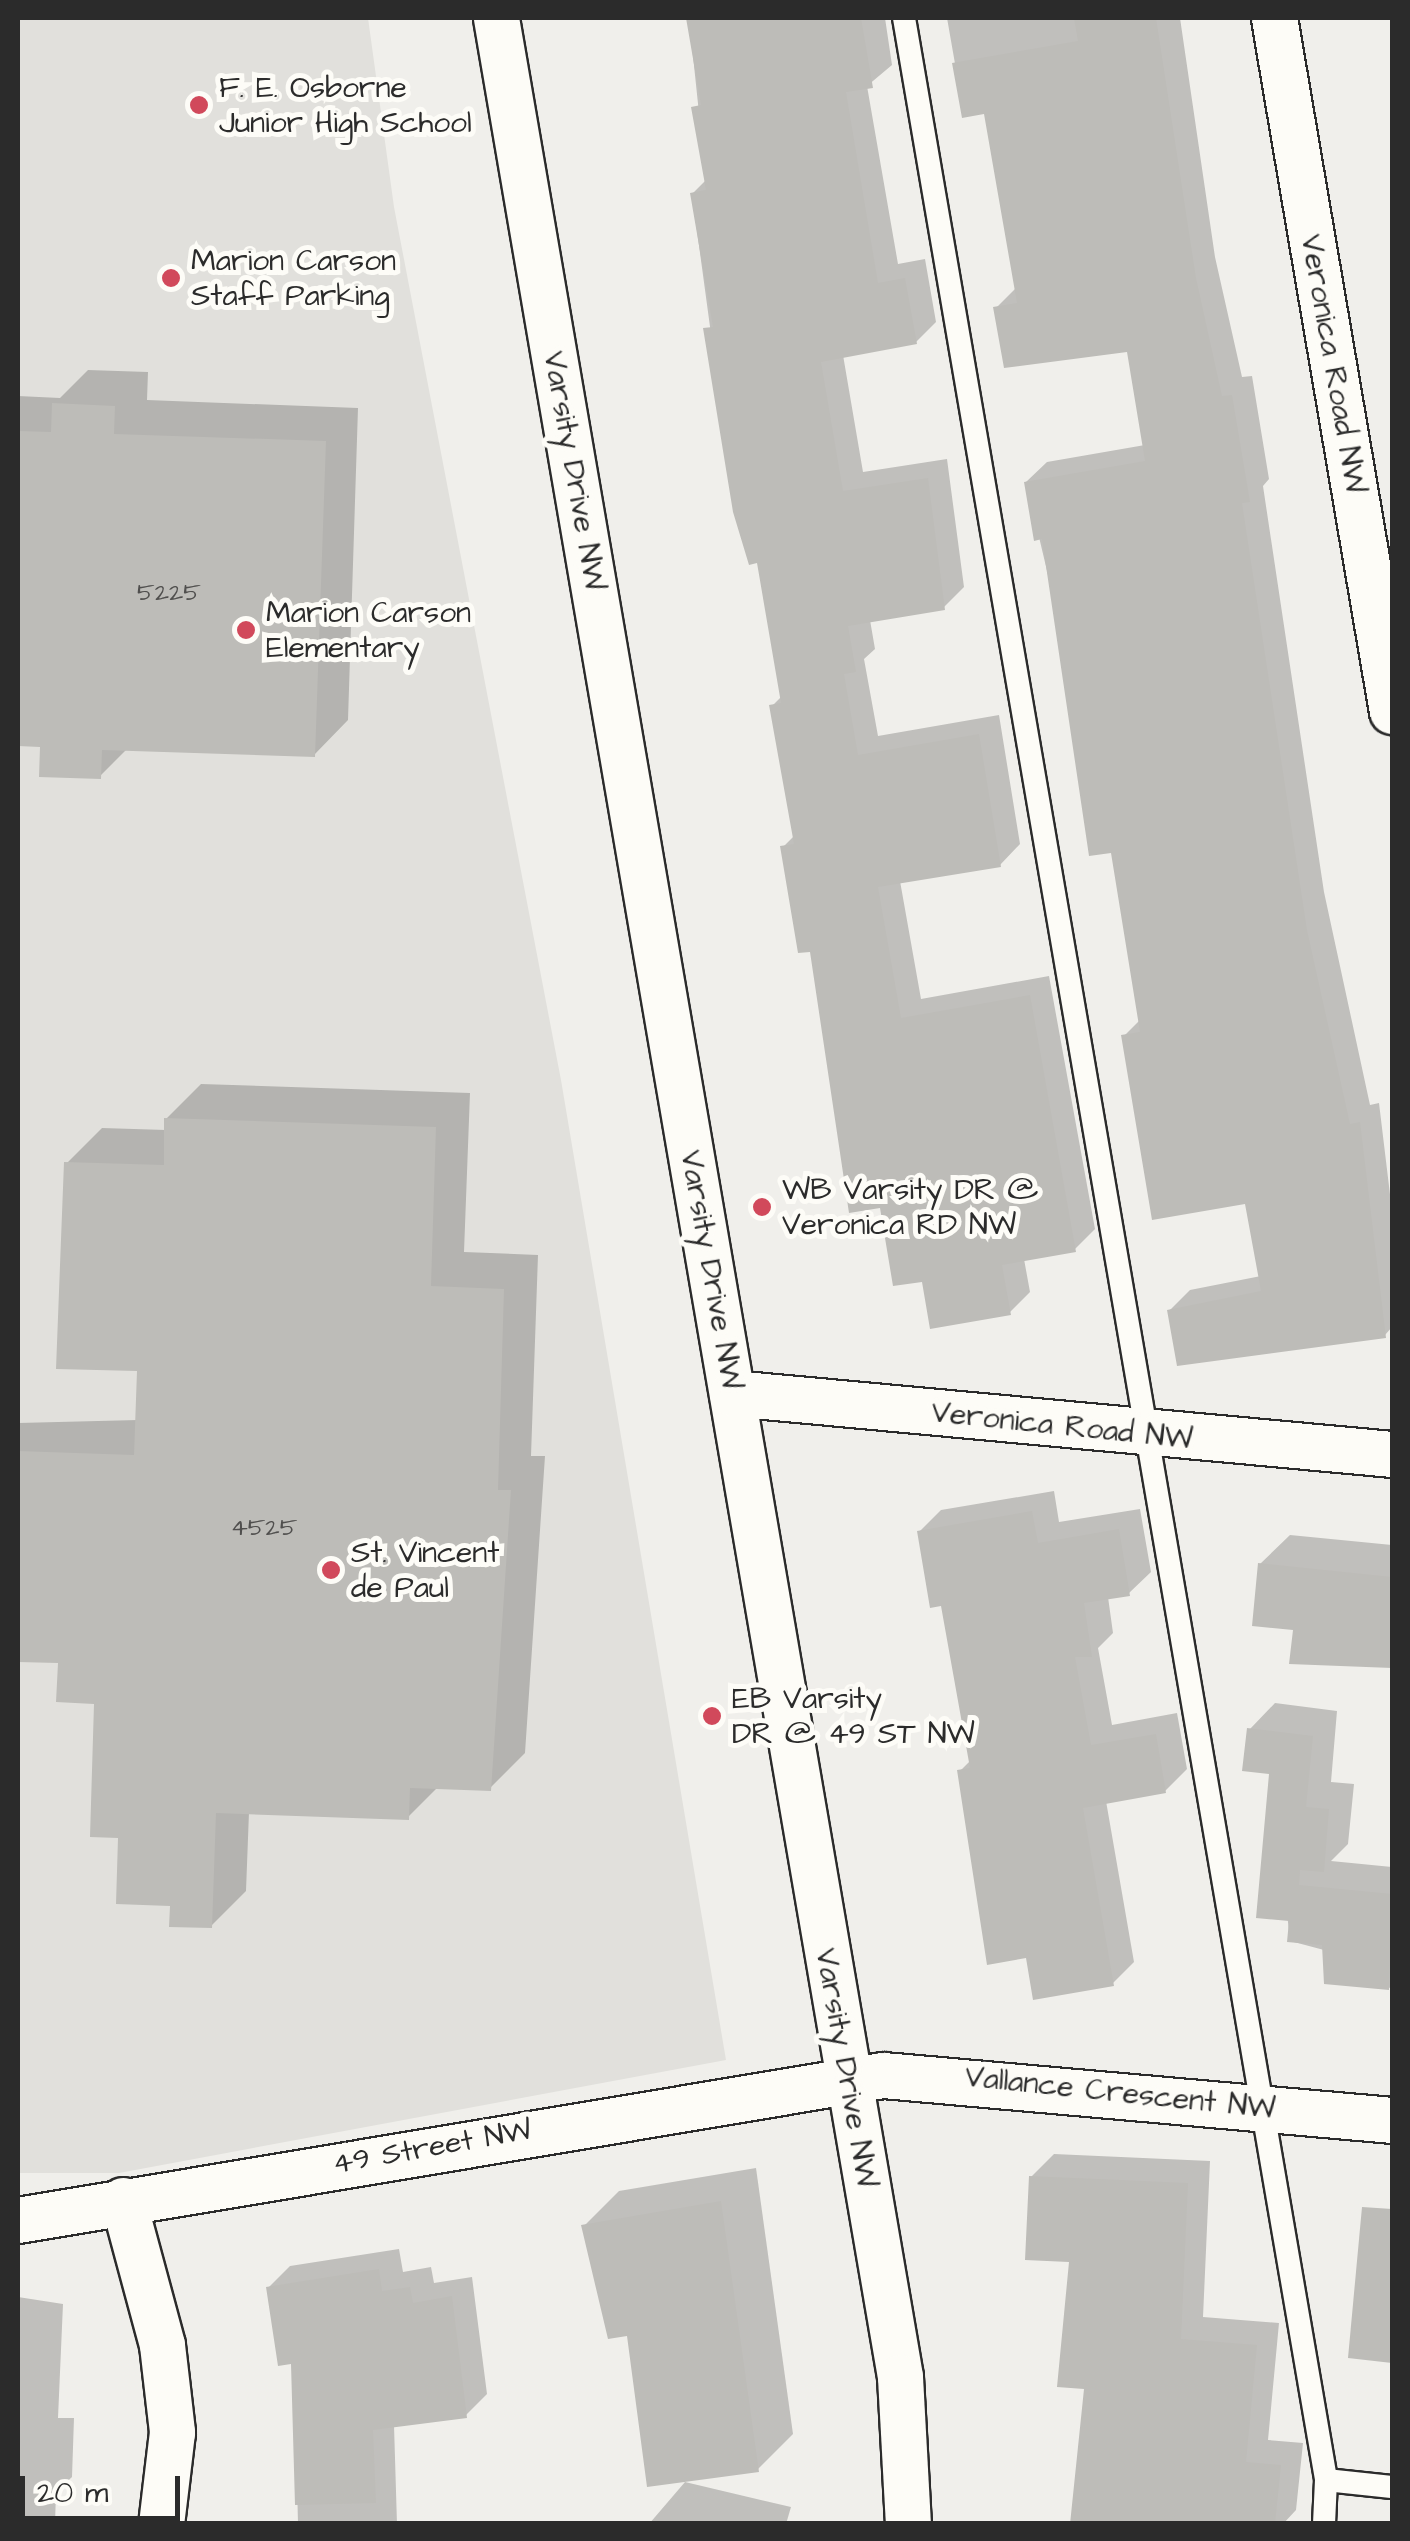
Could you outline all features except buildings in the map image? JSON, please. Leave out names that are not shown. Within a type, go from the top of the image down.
[{"type":"street","name":"Varsity Drive NW","points":[[496,18],[900,2377],[908,2524]]},
{"type":"street","name":"Veronica Road NW","points":[[1274,18],[1392,710]]},
{"type":"street","name":"Veronica Road NW","points":[[732,1393],[1392,1454]]},
{"type":"street","name":"Vallance Crescent NW","points":[[848,2078],[957,2077],[1392,2120]]},
{"type":"street","name":"49 Street NW","points":[[18,2220],[848,2078]]},
{"type":"street","points":[[122,2200],[168,2397],[172,2479],[161,2524]]},
{"type":"lane","points":[[904,18],[1326,2480],[1324,2524]]},
{"type":"lane","points":[[1326,2480],[1392,2487]]},
{"type":"shaded area","points":[[18,18],[368,18],[394,207],[561,1080],[726,2060],[119,2173],[18,2173]]},
{"type":"place","name":"F. E. Osborne Junior High School","points":[[199,105]]},
{"type":"place","name":"Marion Carson Staff Parking","points":[[171,278]]},
{"type":"place","name":"Marion Carson Elementary","points":[[246,630]]},
{"type":"place","name":"WB Varsity DR @ Veronica RD NW","points":[[762,1207]]},
{"type":"place","name":"St. Vincent de Paul","points":[[331,1570]]},
{"type":"place","name":"EB Varsity DR @ 49 ST NW","points":[[712,1716]]}]
